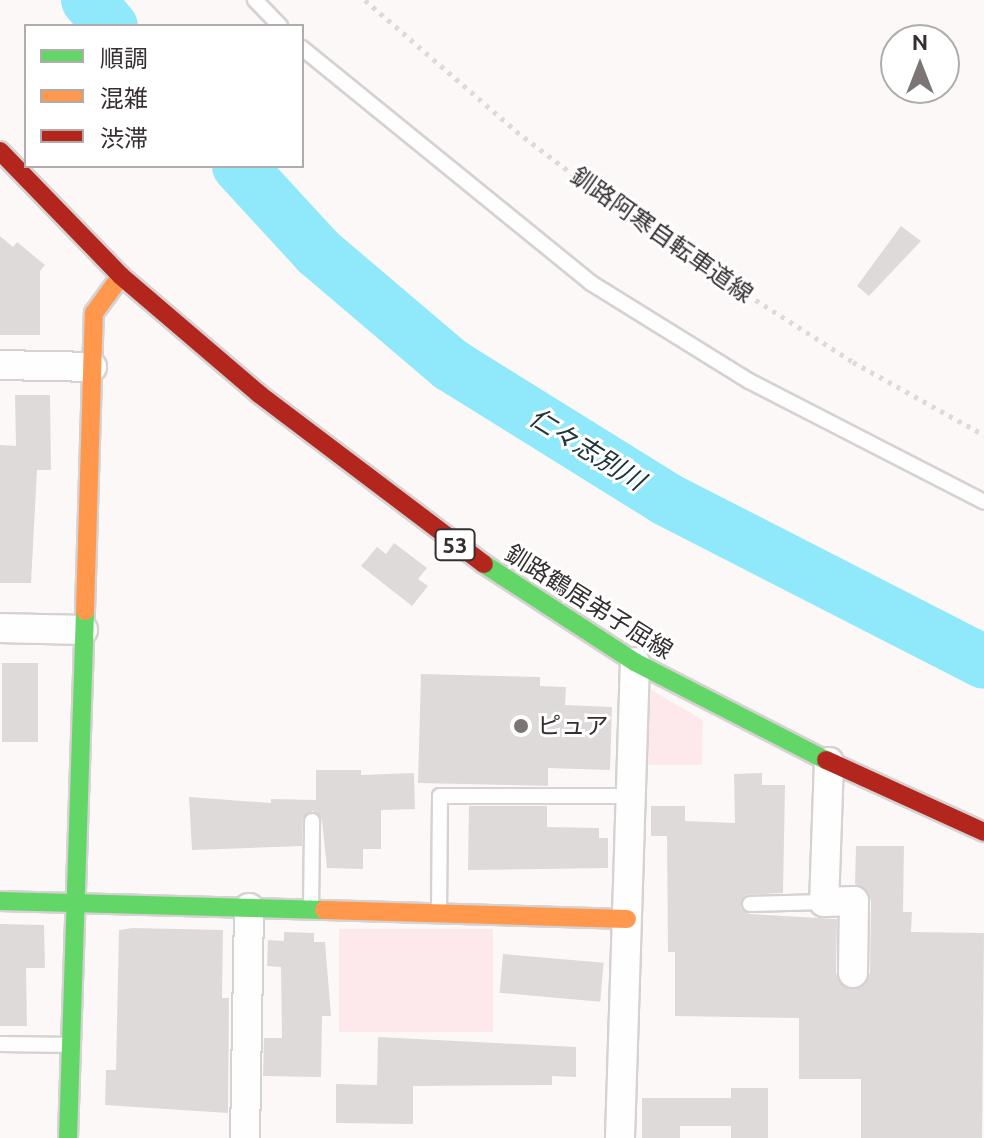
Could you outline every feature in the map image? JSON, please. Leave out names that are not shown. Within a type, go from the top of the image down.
[{"type":"street","name":"釧路鶴居弟子屈線","points":[[0,151],[121,276],[259,394],[450,542],[635,662],[829,762],[984,832]]},
{"type":"street","points":[[68,1138],[78,903],[83,630],[94,313],[121,276]]},
{"type":"street","points":[[0,365],[92,367]]},
{"type":"street","points":[[0,628],[83,630]]},
{"type":"street","points":[[620,1138],[635,662]]},
{"type":"street","points":[[829,762],[824,902],[854,901],[853,973]]},
{"type":"street","points":[[0,901],[627,919]]},
{"type":"street","points":[[245,1138],[249,908]]},
{"type":"lane","points":[[255,0],[278,24]]},
{"type":"lane","points":[[304,50],[591,283],[749,381],[984,502]]},
{"type":"lane","points":[[439,914],[440,796],[631,796]]},
{"type":"lane","points":[[311,910],[312,821]]},
{"type":"lane","points":[[750,904],[824,902]]},
{"type":"lane","points":[[0,1044],[72,1045]]},
{"type":"path","name":"釧路阿寒自転車道線","points":[[365,0],[516,131],[646,230],[853,362],[984,435]]},
{"type":"shaded area","points":[[646,687],[703,720],[702,765],[645,765]]},
{"type":"shaded area","points":[[339,929],[493,929],[493,1032],[339,1032]]},
{"type":"building","points":[[901,226],[921,241],[869,296],[857,286]]},
{"type":"building","points":[[0,236],[13,247],[17,242],[45,265],[40,271],[40,335],[0,335]]},
{"type":"building","points":[[15,395],[50,395],[51,470],[37,470],[31,583],[0,583],[0,445],[16,446]]},
{"type":"building","points":[[394,543],[427,568],[418,579],[428,586],[412,606],[361,566],[377,547],[386,554]]},
{"type":"building","points":[[2,663],[38,663],[38,742],[2,742]]},
{"type":"building","points":[[421,674],[540,677],[540,686],[566,687],[565,705],[612,707],[610,770],[548,768],[548,786],[418,783]]},
{"type":"building","points":[[316,770],[361,770],[361,775],[414,773],[415,809],[381,810],[381,849],[363,849],[363,869],[327,868],[322,820],[313,811],[303,817],[302,846],[192,850],[189,797],[271,803],[271,799],[316,800]]},
{"type":"building","points":[[762,773],[762,785],[785,785],[783,893],[745,895],[741,909],[750,914],[837,919],[836,973],[844,987],[861,988],[870,973],[871,901],[868,892],[855,884],[856,846],[904,846],[903,912],[912,912],[911,932],[984,933],[982,1138],[861,1138],[861,1079],[799,1079],[799,1018],[675,1016],[675,952],[668,952],[667,836],[651,836],[651,806],[685,806],[685,821],[735,823],[734,774]]},
{"type":"building","points":[[469,806],[547,806],[547,827],[599,828],[599,838],[608,838],[608,868],[468,870]]},
{"type":"building","points":[[0,924],[44,925],[45,968],[26,968],[27,1026],[0,1026]]},
{"type":"building","points":[[119,930],[223,930],[222,998],[229,998],[228,1113],[105,1105],[106,1070],[116,1070]]},
{"type":"building","points":[[284,932],[314,933],[314,942],[325,942],[331,1016],[322,1016],[321,1077],[263,1076],[264,1038],[282,1038],[281,967],[267,966],[268,940],[284,941]]},
{"type":"building","points":[[503,954],[604,963],[600,1002],[500,993]]},
{"type":"building","points":[[378,1037],[576,1047],[576,1077],[552,1076],[552,1085],[413,1086],[413,1124],[336,1123],[336,1084],[377,1085]]},
{"type":"building","points":[[731,1088],[768,1088],[768,1138],[731,1138],[731,1126],[680,1126],[680,1138],[642,1138],[642,1098],[731,1098]]},
{"type":"waterway","name":"仁々志別川","points":[[88,0],[109,24]]},
{"type":"waterway","name":"仁々志別川","points":[[241,168],[318,252],[451,365],[666,499],[984,662]]},
{"type":"traffic: fast","points":[[484,564],[635,662],[826,760]]},
{"type":"traffic: fast","points":[[68,1138],[85,611]]},
{"type":"traffic: fast","points":[[0,901],[324,910]]},
{"type":"traffic: slow","points":[[85,611],[94,313],[121,276]]},
{"type":"traffic: slow","points":[[324,910],[627,919]]},
{"type":"traffic: jam","points":[[0,151],[121,276],[259,394],[484,564]]},
{"type":"traffic: jam","points":[[826,760],[984,832]]},
{"type":"place","name":"ピュア","points":[[521,726]]}]
